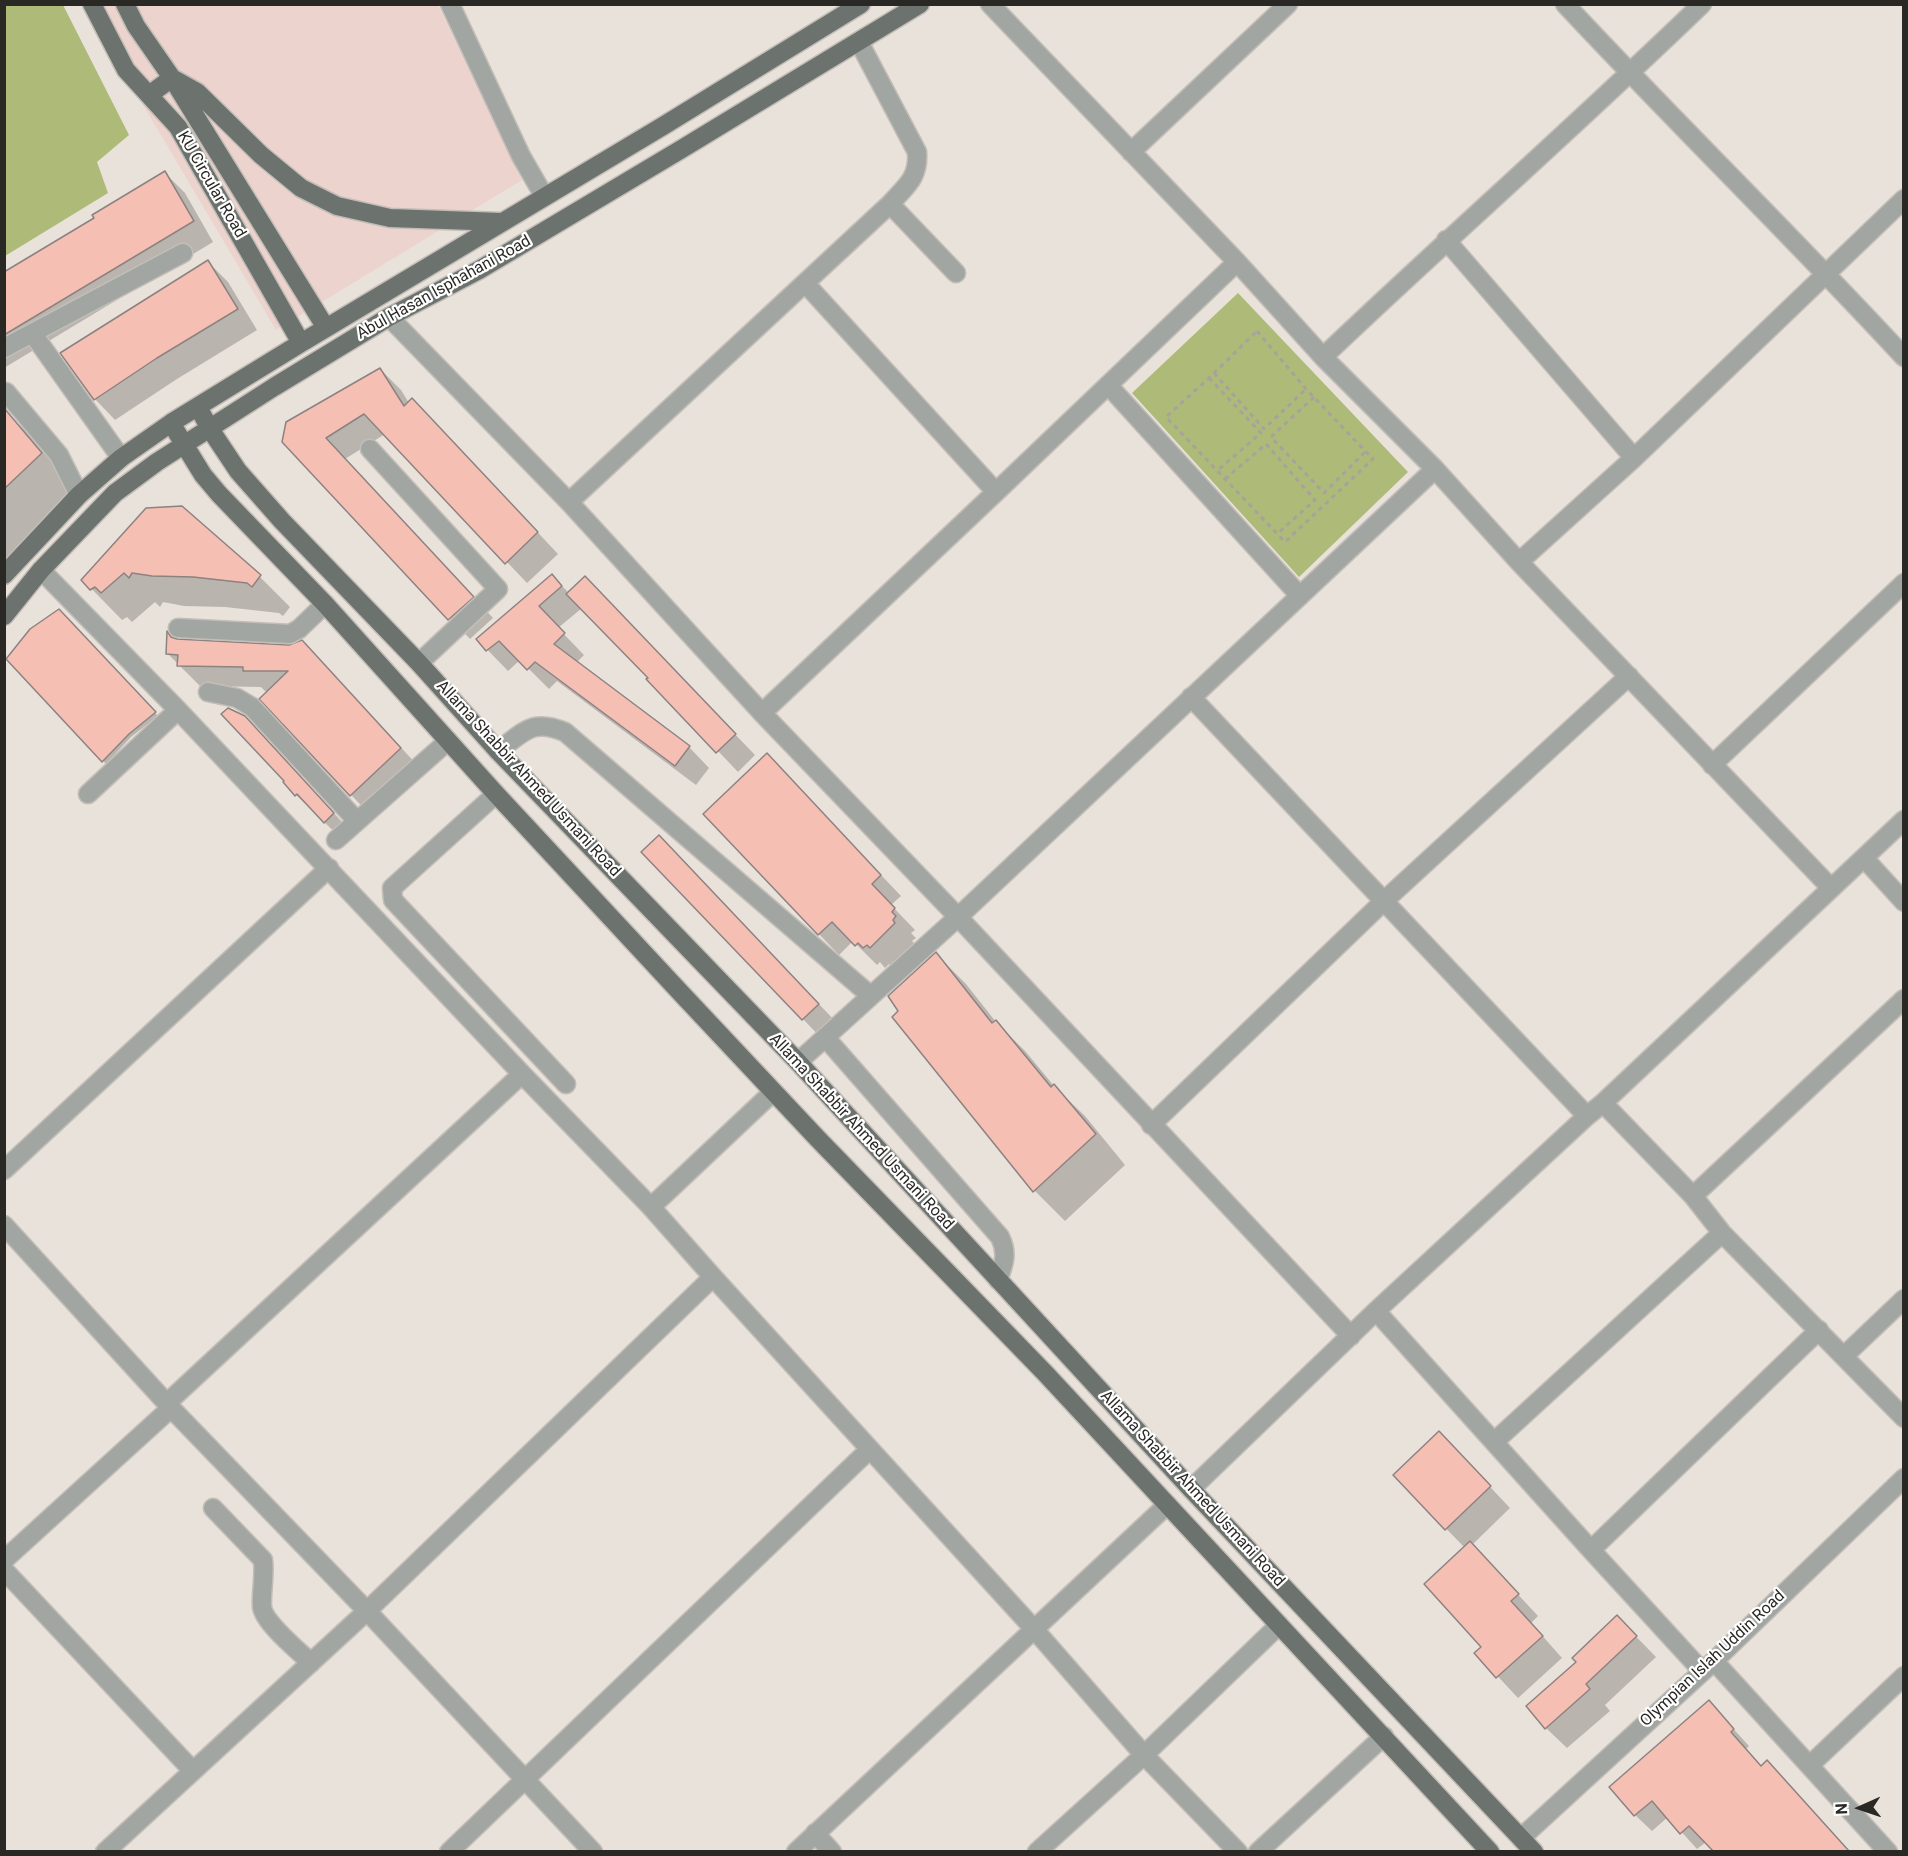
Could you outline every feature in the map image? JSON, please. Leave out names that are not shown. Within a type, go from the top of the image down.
[{"type":"main road","name":"KU Circular Road","points":[[92,4],[126,70],[178,127],[301,343]]},
{"type":"main road","name":"KU Circular Road","points":[[126,4],[136,26],[172,78],[326,328]]},
{"type":"main road","name":"Abul Hasan Isphahani Road","points":[[4,575],[80,495],[120,458],[171,423],[861,4]]},
{"type":"main road","name":"Abul Hasan Isphahani Road","points":[[4,616],[41,570],[115,493],[157,462],[389,317],[478,270],[920,4]]},
{"type":"main road","points":[[149,95],[172,78],[197,92],[261,155],[301,188],[337,207],[390,218],[503,222]]},
{"type":"main road","name":"Allama Shabbir Ahmed Usmani Road","points":[[198,407],[238,471],[282,521],[419,663],[498,751],[798,1062],[1191,1489],[1527,1845]]},
{"type":"main road","name":"Allama Shabbir Ahmed Usmani Road","points":[[171,423],[203,475],[219,494],[325,604],[496,794],[773,1092],[1045,1373],[1490,1851]]},
{"type":"street","points":[[450,4],[521,156],[544,196]]},
{"type":"street","points":[[990,4],[1237,262],[1323,357],[1435,469],[1519,562],[1831,888]]},
{"type":"street","points":[[1131,152],[1288,4]]},
{"type":"street","points":[[1564,4],[1826,273],[1904,357]]},
{"type":"street","points":[[1323,357],[1446,240],[1630,74],[1702,4]]},
{"type":"street","points":[[569,502],[890,204],[915,176],[918,164],[917,152],[859,42]]},
{"type":"street","points":[[1519,562],[1634,458],[1904,199]]},
{"type":"street","points":[[890,204],[956,273]]},
{"type":"street","points":[[1446,240],[1634,458]]},
{"type":"street","points":[[4,348],[183,253]]},
{"type":"street","points":[[762,712],[1237,262]]},
{"type":"street","points":[[805,283],[996,492]]},
{"type":"street","points":[[389,317],[569,502],[762,712],[958,917],[1351,1336]]},
{"type":"street","points":[[33,334],[120,458]]},
{"type":"street","points":[[1108,385],[1300,596]]},
{"type":"street","points":[[5,392],[59,455],[80,495]]},
{"type":"street","points":[[370,449],[498,589],[419,663]]},
{"type":"street","points":[[798,1062],[958,917],[1435,469]]},
{"type":"street","points":[[41,570],[178,710],[651,1207],[712,1277],[1034,1629],[1144,1755],[1238,1851]]},
{"type":"street","points":[[1712,765],[1904,583]]},
{"type":"street","points":[[178,628],[290,634],[299,629],[325,604]]},
{"type":"street","points":[[1151,1125],[1384,901],[1629,676]]},
{"type":"street","points":[[208,692],[237,698],[252,707],[357,821]]},
{"type":"street","points":[[1191,697],[1587,1116]]},
{"type":"street","points":[[88,795],[178,710]]},
{"type":"street","points":[[498,751],[530,728],[548,725],[565,732],[871,996]]},
{"type":"street","points":[[336,840],[448,741]]},
{"type":"street","points":[[496,794],[392,888],[393,900],[566,1084]]},
{"type":"street","points":[[1191,1489],[1376,1311],[1603,1103],[1904,820]]},
{"type":"street","points":[[1864,858],[1904,902]]},
{"type":"street","points":[[4,1170],[329,868]]},
{"type":"street","points":[[1693,1196],[1904,999]]},
{"type":"street","points":[[825,1037],[1000,1237],[1005,1247],[1006,1258],[998,1280]]},
{"type":"street","points":[[4,1560],[522,1074]]},
{"type":"street","points":[[651,1207],[773,1092]]},
{"type":"street","points":[[1603,1103],[1693,1196],[1722,1233],[1904,1418]]},
{"type":"street","points":[[4,1226],[169,1406],[367,1611],[593,1851]]},
{"type":"street","points":[[1494,1442],[1722,1233]]},
{"type":"street","points":[[105,1851],[367,1611],[712,1277]]},
{"type":"street","points":[[1844,1356],[1904,1299]]},
{"type":"street","points":[[1376,1311],[1591,1550],[1810,1765],[1888,1851]]},
{"type":"street","points":[[1591,1550],[1819,1330]]},
{"type":"street","points":[[448,1851],[526,1780],[870,1449]]},
{"type":"street","name":"Olympian Islah Uddin Road","points":[[1527,1845],[1708,1666],[1904,1478]]},
{"type":"street","points":[[796,1851],[1167,1505]]},
{"type":"street","points":[[213,1508],[263,1560],[262,1609],[268,1621],[311,1663]]},
{"type":"street","points":[[4,1570],[193,1771]]},
{"type":"street","points":[[1037,1851],[1144,1755],[1279,1625]]},
{"type":"street","points":[[1810,1765],[1904,1676]]},
{"type":"street","points":[[1258,1851],[1383,1736]]},
{"type":"street","points":[[815,1833],[832,1851]]},
{"type":"path","points":[[1257,331],[1306,389],[1373,459],[1285,542],[1166,417],[1214,373],[1257,331]]},
{"type":"path","points":[[1214,373],[1264,429],[1306,389]]},
{"type":"path","points":[[1209,378],[1261,433],[1218,470]]},
{"type":"path","points":[[1314,397],[1271,437],[1316,485],[1324,493],[1366,451]]},
{"type":"path","points":[[1225,479],[1266,444],[1315,500],[1277,534]]},
{"type":"shaded area","points":[[84,5],[438,5],[522,180],[276,330]]},
{"type":"green space","points":[[4,5],[63,5],[129,135],[97,162],[108,193],[5,256]]},
{"type":"green space","points":[[1238,293],[1408,472],[1299,577],[1132,393]]},
{"type":"building","points":[[165,171],[194,221],[4,335],[4,272],[94,218],[92,215]]},
{"type":"building","points":[[208,260],[238,309],[157,358],[94,400],[60,353]]},
{"type":"building","points":[[380,368],[404,406],[412,398],[538,532],[505,564],[364,414],[326,438],[474,597],[448,620],[282,442],[286,422]]},
{"type":"building","points":[[4,408],[42,453],[4,489]]},
{"type":"building","points":[[182,506],[261,575],[252,587],[247,583],[193,577],[132,573],[129,578],[124,573],[101,593],[95,587],[90,590],[81,580],[146,508]]},
{"type":"building","points":[[552,574],[562,586],[539,606],[565,633],[554,644],[690,746],[675,766],[535,662],[527,670],[499,641],[486,651],[476,639]]},
{"type":"building","points":[[585,576],[736,734],[716,753],[646,679],[648,678],[566,594]]},
{"type":"building","points":[[59,609],[156,712],[129,734],[102,762],[6,659],[30,629]]},
{"type":"building","points":[[167,631],[171,637],[177,639],[289,645],[302,640],[401,748],[350,796],[259,699],[288,671],[243,671],[243,667],[177,666],[178,655],[166,654]]},
{"type":"building","points":[[228,708],[245,716],[334,813],[324,823],[297,794],[295,796],[284,781],[221,714]]},
{"type":"building","points":[[767,753],[881,875],[872,884],[895,908],[892,912],[896,916],[893,920],[895,923],[870,948],[867,945],[863,948],[858,943],[855,946],[832,922],[818,935],[703,814]]},
{"type":"building","points":[[659,835],[819,1004],[802,1020],[641,852]]},
{"type":"building","points":[[936,952],[992,1023],[996,1020],[1051,1087],[1054,1084],[1096,1134],[1033,1192],[892,1017],[898,1011],[888,996]]},
{"type":"building","points":[[1439,1431],[1491,1486],[1445,1530],[1393,1475]]},
{"type":"building","points":[[1470,1541],[1519,1594],[1511,1601],[1543,1636],[1496,1678],[1474,1653],[1481,1647],[1424,1584]]},
{"type":"building","points":[[1617,1615],[1637,1636],[1586,1684],[1590,1689],[1545,1729],[1526,1706],[1576,1662],[1572,1658]]},
{"type":"building","points":[[1709,1700],[1734,1729],[1731,1732],[1761,1766],[1767,1760],[1849,1851],[1713,1851],[1689,1826],[1680,1834],[1652,1801],[1634,1816],[1609,1787]]}]
